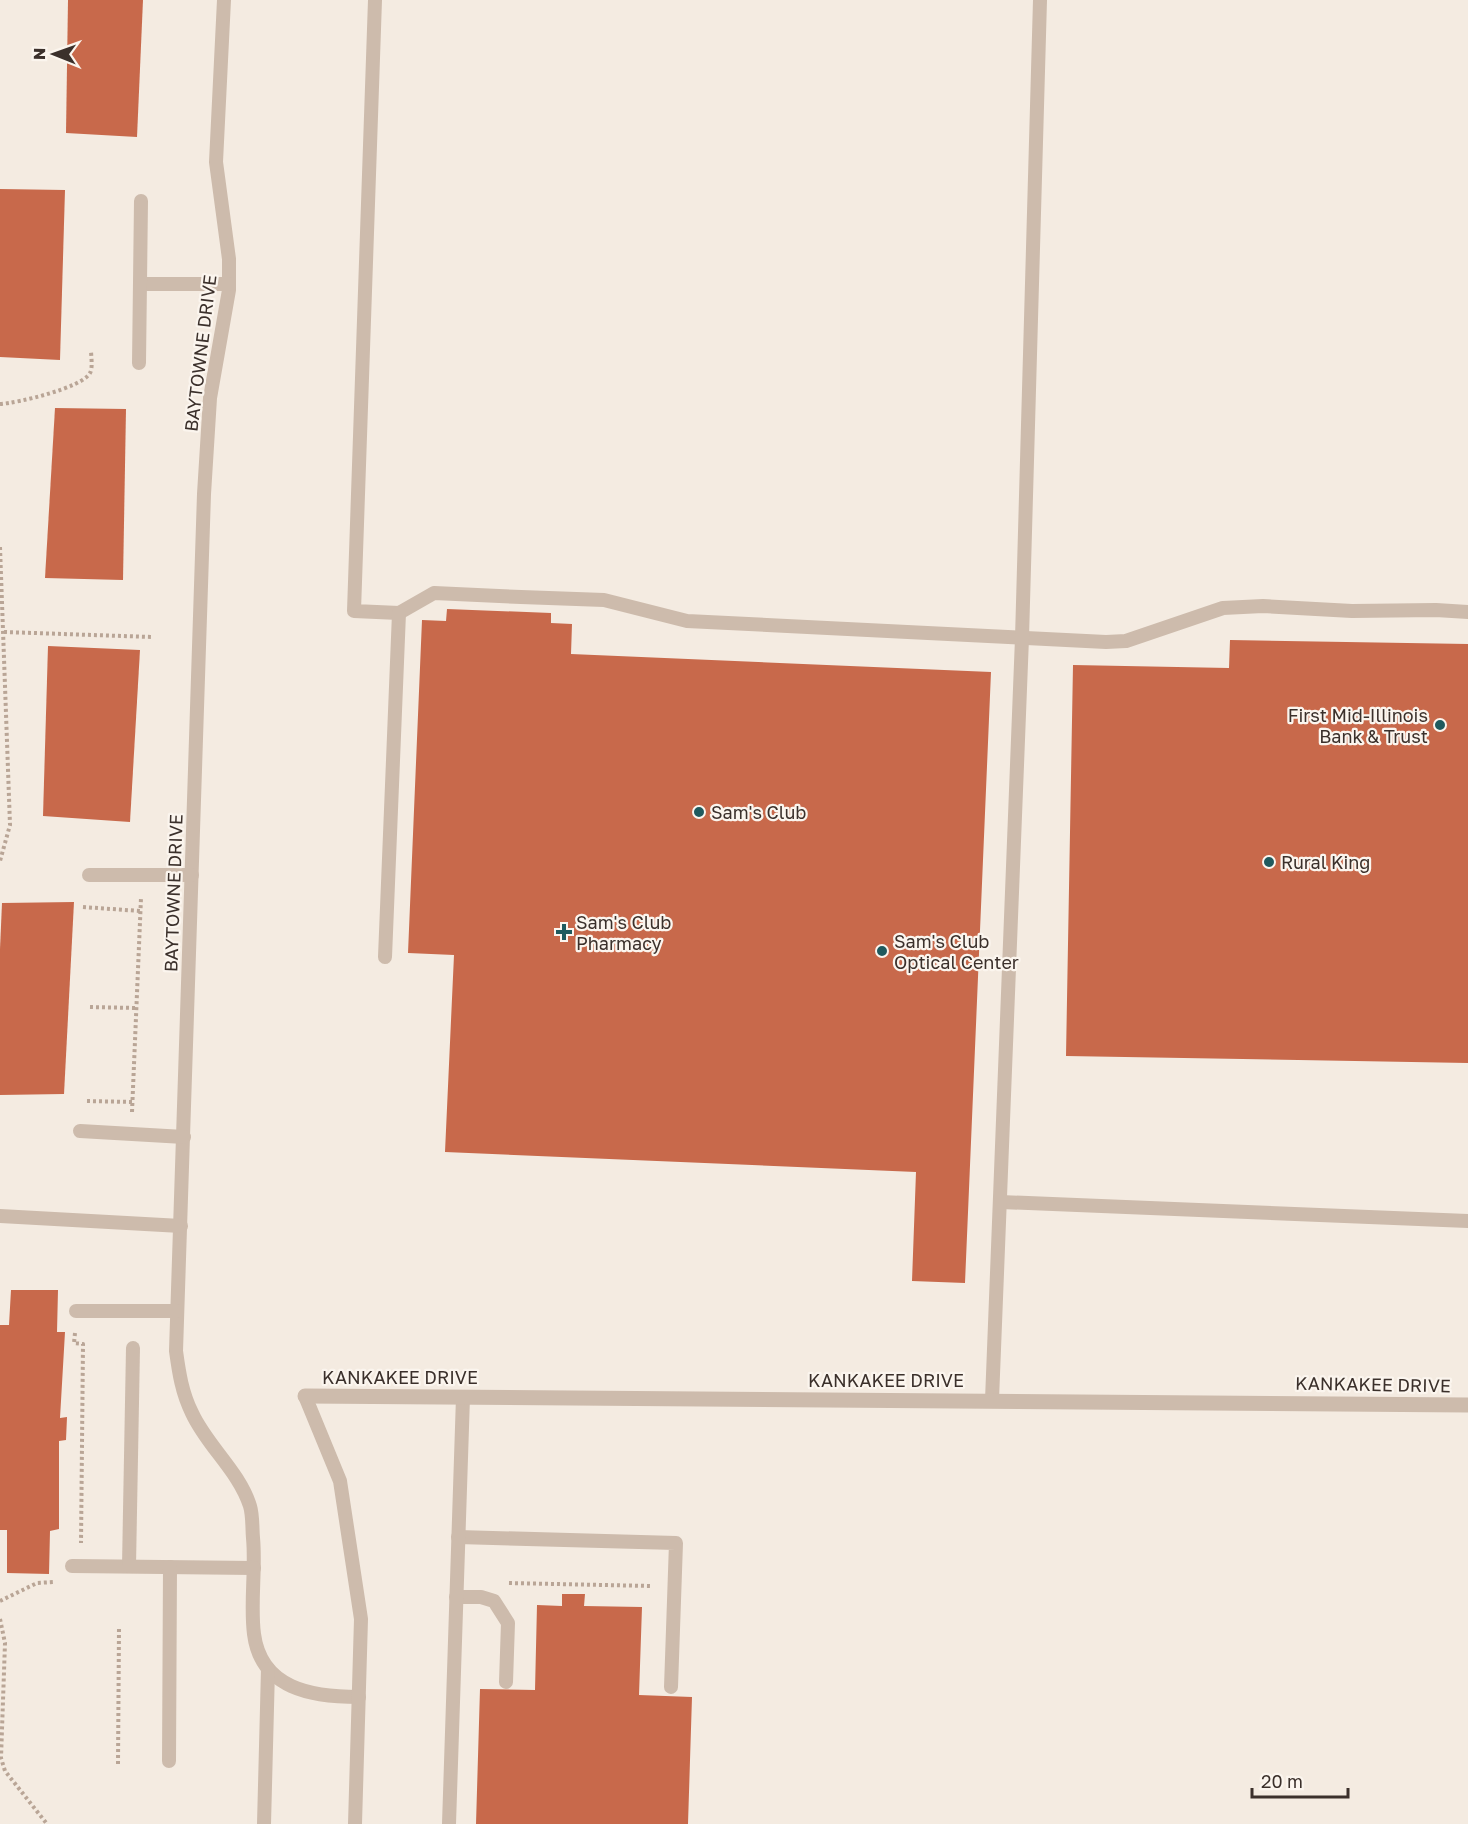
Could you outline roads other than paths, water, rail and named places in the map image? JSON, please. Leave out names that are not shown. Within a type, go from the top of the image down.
[{"type":"street","name":"KANKAKEE DRIVE","points":[[305,1396],[1468,1404]]},
{"type":"lane","name":"BAYTOWNE DRIVE","points":[[224,0],[216,162],[229,259],[229,284],[210,399],[203,506],[176,1351],[182,1387],[192,1414],[243,1488],[250,1507],[254,1568],[254,1632],[258,1652],[268,1669]]},
{"type":"lane","points":[[375,0],[354,611],[399,613],[435,593],[604,600],[687,621],[1106,642],[1126,640],[1223,608],[1263,606],[1352,611],[1468,612]]},
{"type":"lane","points":[[992,1400],[1022,638],[1040,0]]},
{"type":"lane","points":[[139,363],[141,201]]},
{"type":"lane","points":[[140,284],[229,284]]},
{"type":"lane","points":[[385,957],[399,613]]},
{"type":"lane","points":[[89,875],[192,875]]},
{"type":"lane","points":[[80,1131],[184,1137]]},
{"type":"lane","points":[[1001,1202],[1468,1221]]},
{"type":"lane","points":[[0,1216],[181,1226]]},
{"type":"lane","points":[[76,1311],[177,1311]]},
{"type":"lane","points":[[129,1566],[133,1348]]},
{"type":"lane","points":[[305,1396],[340,1481],[361,1619],[355,1824]]},
{"type":"lane","points":[[449,1824],[463,1397]]},
{"type":"lane","points":[[458,1537],[676,1542],[671,1687]]},
{"type":"lane","points":[[76,1566],[254,1568]]},
{"type":"lane","points":[[170,1567],[170,1761]]},
{"type":"lane","points":[[456,1597],[481,1597],[494,1601],[508,1623],[506,1682]]},
{"type":"lane","points":[[268,1669],[284,1683],[305,1692],[338,1697],[359,1697]]},
{"type":"lane","points":[[264,1824],[268,1669]]},
{"type":"place","name":"First Mid-Illinois Bank & Trust","points":[[1440,725]]},
{"type":"place","name":"Sam's Club","points":[[699,812]]},
{"type":"place","name":"Rural King","points":[[1269,862]]},
{"type":"place","name":"Sam's Club Pharmacy","points":[[564,932]]},
{"type":"place","name":"Sam's Club Optical Center","points":[[882,951]]}]
